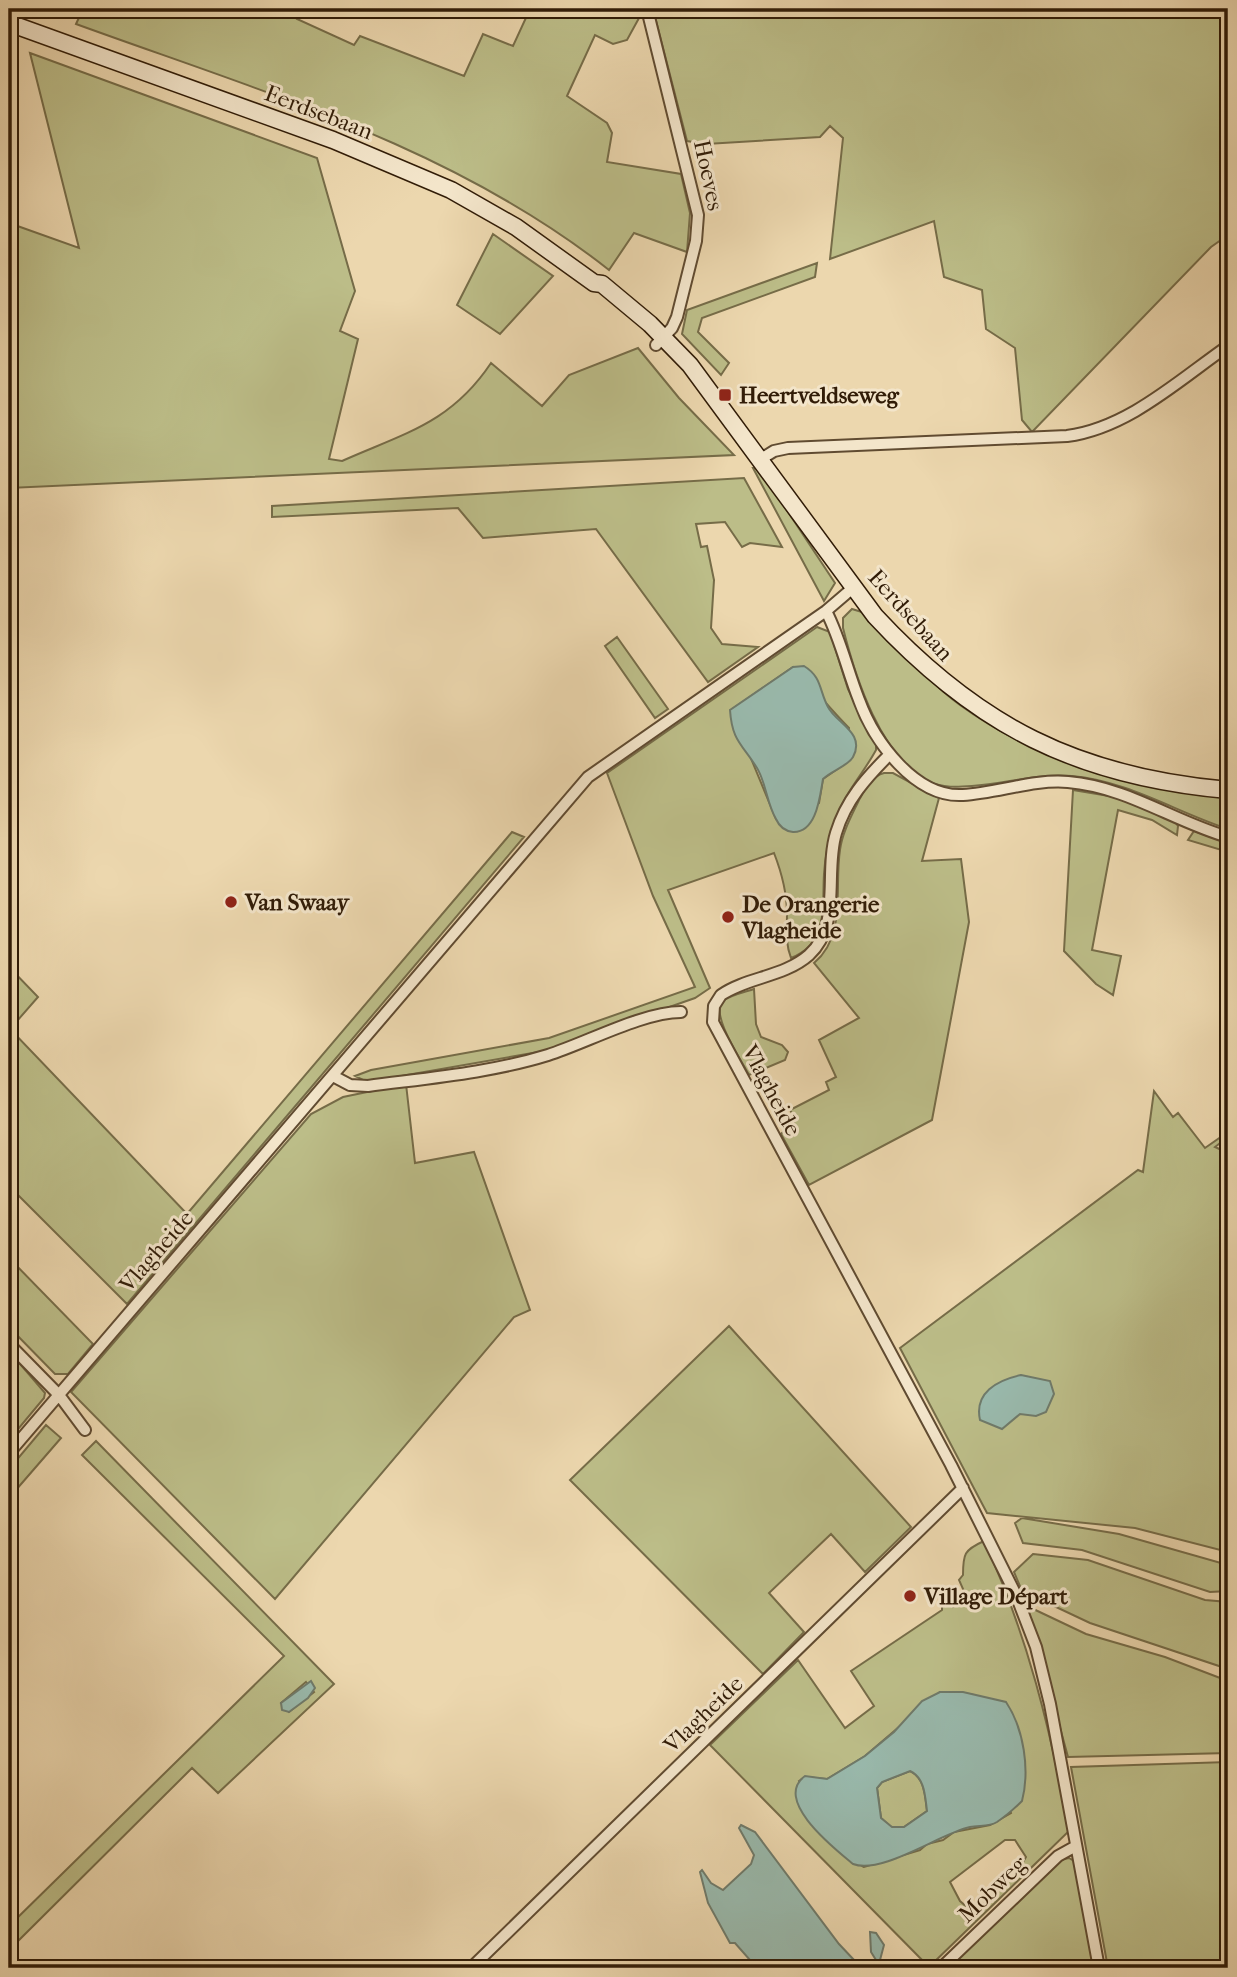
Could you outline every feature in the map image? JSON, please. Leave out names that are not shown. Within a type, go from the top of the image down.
[{"type":"main road","name":"Eerdsebaan","points":[[9,23],[333,140],[451,190],[534,239],[594,283],[597,290],[659,341],[701,392],[710,396],[761,459],[854,587],[910,654],[948,688],[1031,739],[1083,761],[1147,780],[1228,790]]},
{"type":"street","name":"Hoeves","points":[[647,9],[699,222],[677,317],[659,341]]},
{"type":"street","points":[[761,459],[774,451],[788,448],[1055,437],[1089,432],[1123,418],[1228,346]]},
{"type":"street","name":"Vlagheide","points":[[9,1453],[588,777],[826,611],[854,587]]},
{"type":"street","points":[[826,611],[837,633],[859,703],[890,754],[911,777],[938,792],[962,795],[1045,783],[1084,784],[1138,798],[1195,828],[1228,837]]},
{"type":"street","name":"Vlagheide","points":[[890,754],[859,786],[836,832],[830,866],[828,922],[822,939],[799,962],[721,995],[713,1006],[712,1018],[714,1027],[963,1488],[1016,1595],[1036,1647],[1052,1712],[1099,1968]]},
{"type":"street","points":[[333,1076],[350,1085],[368,1086],[496,1068],[550,1055],[659,1014],[681,1012]]},
{"type":"street","points":[[9,1344],[59,1395],[85,1430]]},
{"type":"street","name":"Vlagheide","points":[[471,1968],[963,1488]]},
{"type":"street","name":"Mobweg","points":[[941,1968],[1058,1856],[1076,1846]]},
{"type":"green space","points":[[83,9],[301,9],[297,19],[354,45],[360,36],[464,76],[483,34],[513,46],[530,9],[637,9],[639,18],[627,40],[613,44],[595,35],[567,96],[607,123],[612,133],[607,162],[681,174],[690,213],[687,252],[634,233],[609,270],[549,227],[486,189],[421,156],[285,99],[76,24]]},
{"type":"green space","points":[[653,9],[1228,9],[1228,235],[1211,247],[1032,432],[1022,420],[1015,348],[986,329],[982,290],[944,277],[934,221],[830,259],[843,138],[830,126],[820,137],[706,144],[687,141]]},
{"type":"green space","points":[[30,53],[317,158],[355,291],[340,331],[358,339],[329,459],[342,461],[425,424],[460,400],[491,363],[542,406],[569,375],[638,348],[679,398],[734,455],[9,488],[9,223],[79,248]]},
{"type":"green space","points":[[493,234],[553,276],[500,334],[457,305]]},
{"type":"green space","points":[[817,263],[815,277],[702,318],[698,332],[729,363],[721,375],[682,334],[687,310]]},
{"type":"green space","points":[[753,468],[759,468],[835,583],[824,601]]},
{"type":"green space","points":[[744,478],[782,547],[750,543],[742,547],[725,522],[696,524],[701,547],[707,546],[714,580],[711,628],[722,644],[758,647],[708,682],[596,529],[483,538],[458,508],[272,517],[272,506]]},
{"type":"green space","points":[[852,609],[865,613],[935,684],[960,705],[991,725],[1055,757],[1088,769],[1157,787],[1228,797],[1228,829],[1132,790],[1093,779],[1047,776],[956,787],[930,782],[913,771],[897,755],[884,736],[863,692],[843,628],[843,618]]},
{"type":"green space","points":[[817,627],[830,632],[848,689],[876,743],[876,750],[848,793],[835,821],[825,861],[821,923],[818,934],[803,951],[791,958],[787,942],[785,891],[774,853],[668,890],[710,988],[695,998],[544,1051],[367,1082],[355,1076],[371,1070],[549,1038],[695,987],[653,896],[607,773]],"holes":[[[793,667],[849,728],[846,763],[823,779],[819,803],[776,819],[731,710]]]},
{"type":"green space","points":[[617,637],[668,709],[655,718],[605,646]]},
{"type":"green space","points":[[893,773],[939,798],[922,861],[961,859],[969,922],[932,1120],[809,1185],[781,1134],[796,1120],[790,1110],[829,1090],[826,1082],[836,1077],[819,1040],[859,1018],[814,963],[824,952],[835,925],[840,850],[845,831],[866,787],[875,777]]},
{"type":"green space","points":[[1073,790],[1121,798],[1173,819],[1178,826],[1177,835],[1152,820],[1118,810],[1092,950],[1121,956],[1113,995],[1096,984],[1064,951]]},
{"type":"green space","points":[[1194,831],[1228,843],[1228,852],[1188,840]]},
{"type":"green space","points":[[512,832],[524,837],[127,1304],[9,1186],[9,1006],[17,996],[9,987],[9,967],[38,997],[10,1029],[187,1214]]},
{"type":"green space","points":[[754,989],[756,1024],[761,1037],[782,1045],[788,1052],[785,1060],[749,1075],[723,1026],[720,1007],[726,999]]},
{"type":"green space","points":[[406,1084],[415,1163],[474,1152],[530,1310],[514,1317],[275,1599],[71,1392],[311,1114],[343,1097]]},
{"type":"green space","points":[[1154,1091],[1173,1117],[1178,1113],[1205,1148],[1228,1132],[1228,1137],[1215,1147],[1228,1153],[1228,1552],[1135,1528],[987,1513],[900,1348],[1138,1170],[1143,1172]]},
{"type":"green space","points":[[9,1258],[93,1344],[68,1374],[55,1374],[9,1327]]},
{"type":"green space","points":[[729,1326],[911,1527],[865,1572],[831,1534],[769,1593],[804,1632],[763,1674],[570,1480]]},
{"type":"green space","points":[[9,1351],[45,1393],[44,1398],[9,1440]]},
{"type":"green space","points":[[46,1425],[61,1438],[9,1498],[9,1469]]},
{"type":"green space","points":[[96,1441],[334,1684],[218,1793],[192,1768],[9,1950],[9,1926],[284,1656],[82,1455]],"holes":[[[306,1682],[314,1692],[289,1712],[281,1703]]]},
{"type":"green space","points":[[1022,1518],[1119,1534],[1228,1565],[1228,1591],[1210,1592],[1082,1550],[1023,1543],[1015,1523]]},
{"type":"green space","points":[[984,1541],[1025,1647],[1046,1720],[1069,1831],[929,1967],[710,1745],[798,1660],[845,1728],[874,1706],[851,1671],[942,1610],[942,1605],[948,1600],[953,1607],[967,1598],[959,1580],[963,1575],[966,1554]],"holes":[[[940,1692],[974,1695],[1011,1813],[990,1825],[954,1832],[920,1850],[864,1867],[829,1841],[816,1821],[799,1781],[805,1777],[827,1779],[865,1756]],[[1005,1840],[1015,1840],[1026,1857],[1020,1867],[978,1908],[968,1908],[960,1901],[950,1882]]]},
{"type":"green space","points":[[1033,1554],[1088,1560],[1205,1600],[1228,1602],[1228,1669],[1090,1623],[1022,1591],[1014,1572]]},
{"type":"green space","points":[[1027,1606],[1086,1634],[1165,1657],[1228,1681],[1228,1753],[1068,1757]]},
{"type":"green space","points":[[1228,1762],[1228,1968],[1108,1968],[1071,1767]]},
{"type":"green space","points":[[910,1771],[919,1778],[927,1811],[904,1827],[892,1828],[881,1818],[877,1788],[882,1782]]},
{"type":"green space","points":[[1069,1858],[1074,1861],[1094,1968],[942,1968],[1060,1860]]},
{"type":"shaded area","points":[[804,666],[817,679],[832,713],[853,735],[856,749],[851,760],[823,779],[819,803],[812,820],[801,831],[793,832],[777,822],[760,774],[735,736],[730,710],[793,667]]},
{"type":"shaded area","points":[[1021,1375],[1050,1381],[1054,1394],[1046,1412],[1036,1416],[1020,1414],[1002,1429],[980,1420],[981,1402],[989,1389],[1004,1380]]},
{"type":"shaded area","points":[[311,1681],[315,1688],[308,1698],[289,1712],[282,1710],[281,1703]]},
{"type":"shaded area","points":[[940,1692],[963,1692],[1006,1702],[1017,1724],[1024,1750],[1022,1801],[994,1824],[958,1831],[879,1864],[853,1864],[810,1823],[796,1798],[797,1786],[805,1776],[827,1779],[865,1756],[894,1732],[922,1701]],"holes":[[[910,1771],[915,1774],[923,1788],[927,1811],[904,1827],[892,1827],[881,1818],[877,1788],[882,1782]]]},
{"type":"shaded area","points":[[741,1825],[755,1832],[839,1944],[856,1962],[855,1966],[757,1968],[735,1943],[730,1943],[708,1903],[700,1872],[702,1870],[711,1883],[723,1890],[751,1864],[754,1855],[739,1828]]},
{"type":"shaded area","points":[[870,1932],[876,1933],[884,1945],[880,1960],[876,1960],[871,1952]]},
{"type":"place","name":"Heertveldseweg","points":[[725,395]]},
{"type":"place","name":"Van Swaay","points":[[231,902]]},
{"type":"place","name":"De Orangerie Vlagheide","points":[[728,917]]},
{"type":"place","name":"Village Départ","points":[[910,1596]]}]
